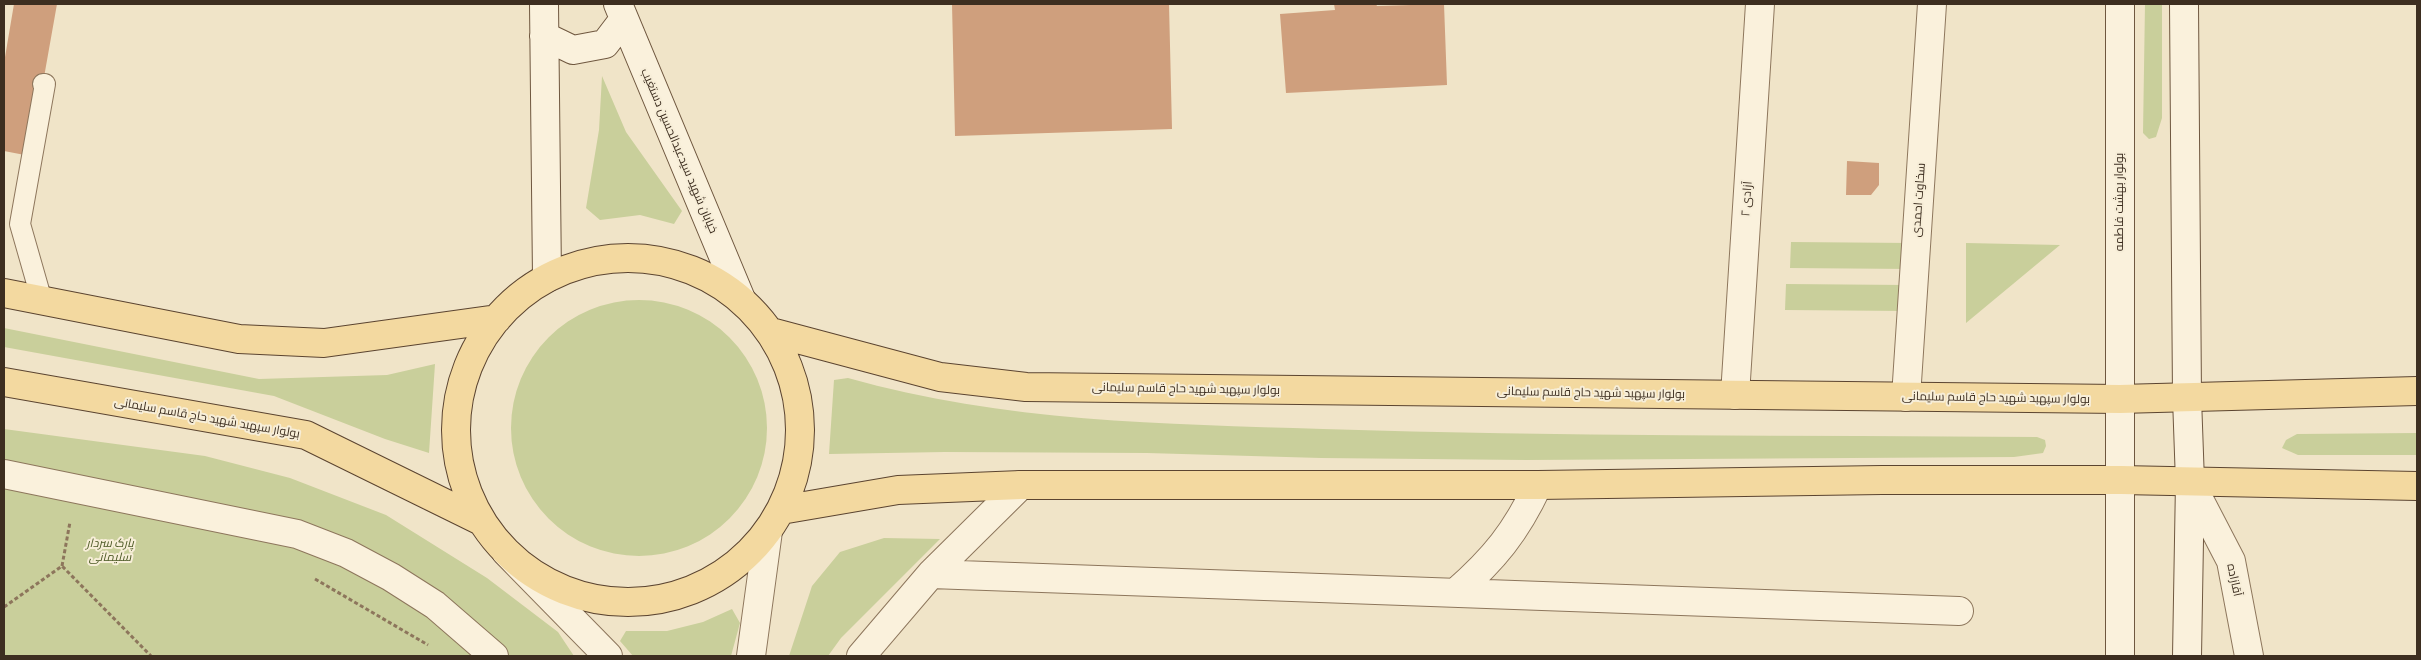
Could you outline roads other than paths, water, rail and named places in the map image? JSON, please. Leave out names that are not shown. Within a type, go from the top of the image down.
[{"type":"main road","points":[[626,257],[659,261],[707,276],[741,299],[771,332],[792,374],[801,420],[797,466],[775,521],[733,566],[690,591],[642,602],[592,599],[545,582],[506,552],[481,521],[464,482],[456,439],[459,396],[473,355],[497,319],[520,296],[547,278],[586,263],[626,257]]},
{"type":"main road","points":[[4,293],[239,339],[324,343],[497,319]]},
{"type":"main road","name":"بولوار سپهبد شهید حاج قاسم سلیمانی","points":[[771,332],[940,377],[1026,387],[2120,399],[2417,391]]},
{"type":"main road","name":"بولوار سپهبد شهید حاج قاسم سلیمانی","points":[[4,382],[306,435],[481,521]]},
{"type":"main road","points":[[775,521],[898,490],[1021,485],[1538,485],[1882,480],[2121,480],[2417,486]]},
{"type":"street","points":[[544,4],[547,278]]},
{"type":"street","name":"آزادی ۲","points":[[1735,395],[1760,4]]},
{"type":"street","name":"سخاوت احمدی","points":[[1906,397],[1932,4]]},
{"type":"street","name":"بولوار بهشت فاطمه","points":[[2120,4],[2120,656]]},
{"type":"street","points":[[2184,4],[2187,398],[2190,482],[2187,656]]},
{"type":"street","points":[[544,36],[572,50],[605,44],[621,12]]},
{"type":"street","name":"خیابان شهید سیدعبدالحسین دستغیب","points":[[621,12],[741,299]]},
{"type":"street","points":[[4,474],[297,534],[346,553],[392,577],[435,605],[494,656]]},
{"type":"street","name":"آقازاده","points":[[2190,482],[2231,561],[2249,656]]},
{"type":"street","points":[[862,656],[931,574],[1021,485]]},
{"type":"street","points":[[1455,593],[1482,570],[1504,544],[1523,517],[1538,485]]},
{"type":"street","points":[[751,656],[775,521]]},
{"type":"street","points":[[506,552],[608,656]]},
{"type":"street","points":[[931,574],[1959,610]]},
{"type":"lane","points":[[42,300],[20,224],[45,84],[43,84]]},
{"type":"park label","name":"پارک سردار سلیمانی","points":[[110,551]]}]
